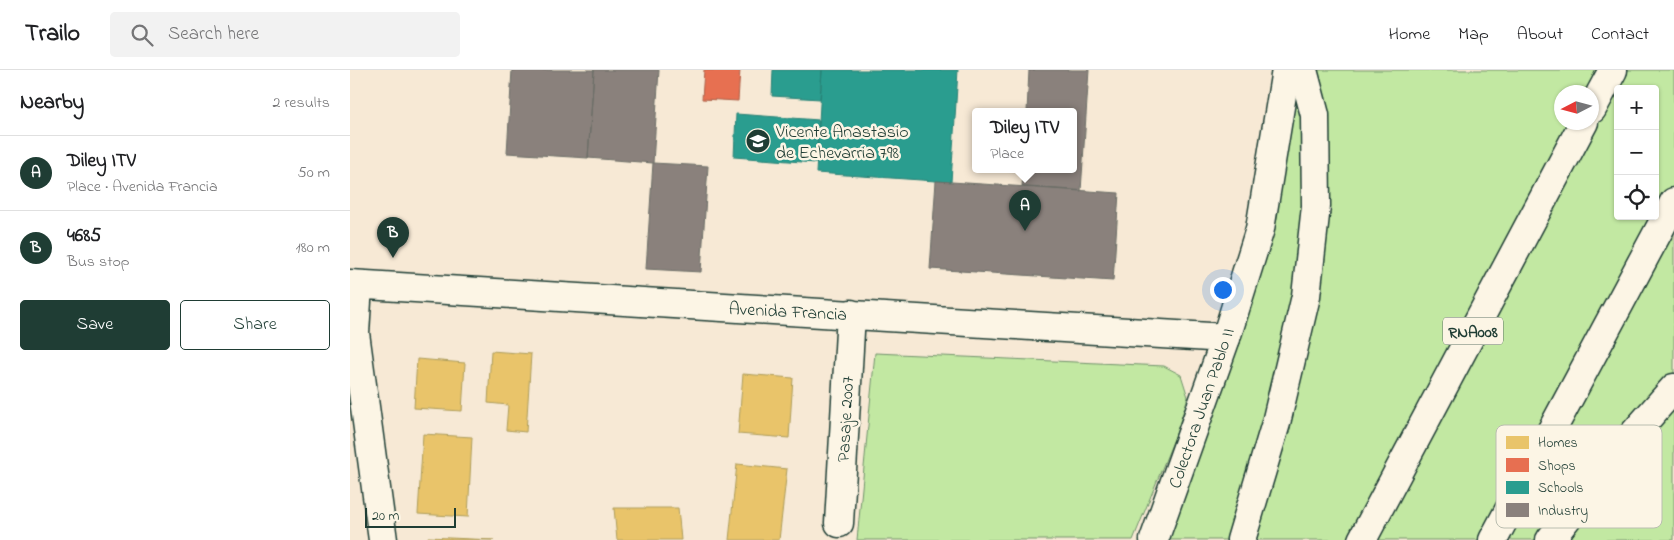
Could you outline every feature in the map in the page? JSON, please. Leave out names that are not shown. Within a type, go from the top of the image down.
[{"type":"main road","name":"Colectora Juan Pablo II","points":[[1154,540],[1226,338],[1260,229],[1286,70]]},
{"type":"main road","points":[[1241,540],[1276,423],[1306,296],[1316,206],[1315,115],[1303,70]]},
{"type":"main road","points":[[1599,96],[1613,70]]},
{"type":"main road","name":"RNA008","points":[[1362,540],[1580,130]]},
{"type":"main road","points":[[1555,425],[1674,202]]},
{"type":"main road","name":"Avenida Francia","points":[[354,284],[1226,338]]},
{"type":"main road","points":[[354,284],[355,333],[383,540]]},
{"type":"main road","name":"Pasaje 2007","points":[[838,523],[851,314]]},
{"type":"main road","points":[[1641,425],[1674,388]]},
{"type":"main road","points":[[1493,540],[1499,528]]},
{"type":"main road","points":[[1550,540],[1559,528]]},
{"type":"green space","points":[[1286,70],[1674,70],[1674,540],[1154,540],[1226,338]]},
{"type":"green space","points":[[875,353],[1164,366],[1181,375],[1188,397],[1176,434],[1133,540],[857,540]]},
{"type":"building: Homes","points":[[491,351],[531,354],[526,432],[506,430],[508,405],[488,403]]},
{"type":"building: Homes","points":[[417,359],[465,363],[462,411],[414,408]]},
{"type":"building: Homes","points":[[743,374],[793,378],[789,438],[738,434]]},
{"type":"building: Homes","points":[[423,434],[472,437],[468,517],[418,514]]},
{"type":"building: Homes","points":[[737,464],[787,469],[779,540],[729,540]]},
{"type":"building: Homes","points":[[614,508],[678,508],[681,540],[617,540]]},
{"type":"building: Homes","points":[[428,537],[494,540],[428,540]]},
{"type":"building: Shops","points":[[704,70],[740,70],[738,101],[702,99]]},
{"type":"building: Schools","points":[[773,70],[822,70],[820,99],[772,96]]},
{"type":"building: Schools","points":[[822,70],[958,70],[951,182],[816,173]]},
{"type":"building: Schools","points":[[736,114],[819,120],[816,163],[734,157]]},
{"type":"building: Industry","points":[[512,70],[594,70],[588,158],[507,153]]},
{"type":"building: Industry","points":[[594,70],[659,70],[653,163],[588,158]]},
{"type":"building: Industry","points":[[1029,70],[1089,70],[1081,191],[1022,187],[1023,173],[1077,173],[1077,108],[1027,108]]},
{"type":"building: Industry","points":[[653,163],[708,166],[701,272],[646,269]]},
{"type":"building: Industry","points":[[936,181],[1119,193],[1113,281],[930,269]]},
{"type":"place","name":"Vicente Anastasio de Echevarria 798","points":[[758,141]]},
{"type":"place","name":"Diley ITV","points":[[1025,231]]},
{"type":"place","name":"4685","points":[[393,258]]}]
